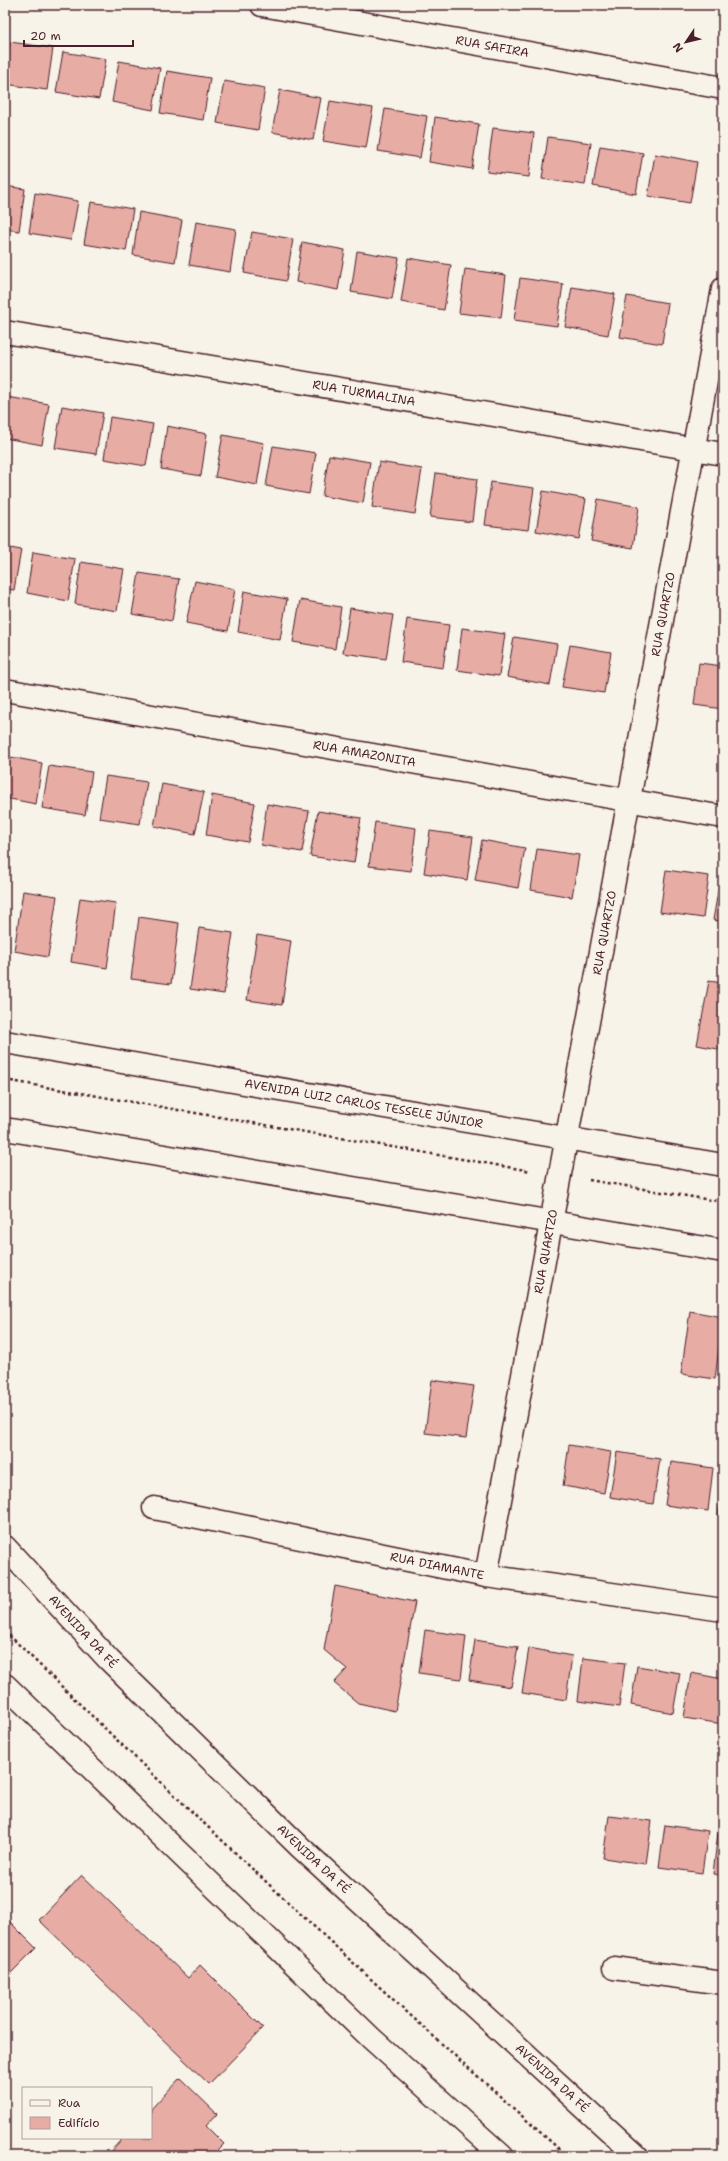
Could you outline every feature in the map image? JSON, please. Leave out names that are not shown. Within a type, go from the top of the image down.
[{"type":"street","name":"RUA SAFIRA","points":[[262,5],[723,88]]},
{"type":"street","name":"RUA QUARTZO","points":[[486,1576],[723,289]]},
{"type":"street","name":"RUA TURMALINA","points":[[5,332],[723,454]]},
{"type":"street","name":"RUA AMAZONITA","points":[[5,690],[723,817]]},
{"type":"street","name":"AVENIDA LUIZ CARLOS TESSELE JÚNIOR","points":[[5,1042],[723,1165]]},
{"type":"street","points":[[5,1129],[723,1251]]},
{"type":"street","name":"RUA DIAMANTE","points":[[154,1508],[486,1576],[723,1610]]},
{"type":"street","name":"AVENIDA DA FÉ","points":[[5,1547],[108,1660],[294,1841],[637,2156]]},
{"type":"street","points":[[5,1685],[376,2043],[502,2156]]},
{"type":"street","points":[[614,1968],[723,1983]]},
{"type":"path","points":[[5,1080],[560,1176],[723,1202]]},
{"type":"path","points":[[5,1631],[150,1774],[427,2031],[567,2156]]},
{"type":"building","points":[[10,42],[53,48],[47,90],[5,84]]},
{"type":"building","points":[[63,52],[106,59],[99,99],[56,92]]},
{"type":"building","points":[[119,61],[160,68],[153,110],[112,102]]},
{"type":"building","points":[[167,71],[210,78],[203,120],[160,113]]},
{"type":"building","points":[[224,81],[265,88],[258,130],[217,123]]},
{"type":"building","points":[[280,90],[321,98],[313,140],[272,132]]},
{"type":"building","points":[[330,101],[373,108],[366,148],[323,141]]},
{"type":"building","points":[[385,109],[427,116],[420,158],[378,151]]},
{"type":"building","points":[[435,117],[479,124],[472,169],[429,162]]},
{"type":"building","points":[[493,128],[534,133],[529,177],[487,172]]},
{"type":"building","points":[[548,137],[591,143],[585,185],[542,179]]},
{"type":"building","points":[[600,146],[643,153],[636,194],[593,186]]},
{"type":"building","points":[[655,154],[697,162],[690,203],[648,196]]},
{"type":"building","points":[[5,186],[25,189],[19,231],[5,229]]},
{"type":"building","points":[[35,193],[78,201],[71,240],[29,233]]},
{"type":"building","points":[[91,202],[133,209],[126,251],[84,244]]},
{"type":"building","points":[[139,212],[182,220],[175,262],[133,255]]},
{"type":"building","points":[[196,222],[236,229],[230,272],[189,265]]},
{"type":"building","points":[[252,232],[293,239],[286,281],[244,273]]},
{"type":"building","points":[[302,242],[345,250],[338,290],[296,282]]},
{"type":"building","points":[[357,251],[399,258],[392,299],[351,292]]},
{"type":"building","points":[[408,258],[451,265],[444,310],[401,302]]},
{"type":"building","points":[[465,269],[506,275],[501,318],[459,313]]},
{"type":"building","points":[[520,278],[563,284],[557,326],[514,320]]},
{"type":"building","points":[[572,287],[615,294],[608,335],[565,327]]},
{"type":"building","points":[[627,296],[668,303],[662,344],[620,337]]},
{"type":"building","points":[[7,397],[49,404],[42,445],[5,438]]},
{"type":"building","points":[[62,406],[103,413],[96,454],[55,448]]},
{"type":"building","points":[[110,417],[153,424],[146,466],[104,459]]},
{"type":"building","points":[[167,426],[207,434],[201,476],[161,469]]},
{"type":"building","points":[[223,435],[264,443],[257,485],[215,477]]},
{"type":"building","points":[[273,446],[316,453],[309,494],[266,486]]},
{"type":"building","points":[[329,455],[370,462],[363,503],[322,496]]},
{"type":"building","points":[[379,462],[422,469],[415,514],[372,507]]},
{"type":"building","points":[[436,473],[477,479],[472,522],[430,517]]},
{"type":"building","points":[[491,482],[534,488],[528,530],[485,525]]},
{"type":"building","points":[[543,491],[586,499],[579,539],[536,531]]},
{"type":"building","points":[[598,499],[639,507],[633,548],[591,541]]},
{"type":"building","points":[[5,547],[21,550],[14,590],[5,589]]},
{"type":"building","points":[[33,552],[75,559],[68,601],[27,593]]},
{"type":"building","points":[[81,562],[124,569],[117,611],[75,604]]},
{"type":"building","points":[[139,573],[179,579],[172,621],[132,614]]},
{"type":"building","points":[[195,581],[235,589],[228,631],[186,623]]},
{"type":"building","points":[[244,591],[287,599],[280,640],[238,632]]},
{"type":"building","points":[[300,600],[341,607],[335,649],[293,642]]},
{"type":"building","points":[[350,608],[393,615],[386,659],[343,653]]},
{"type":"building","points":[[407,619],[449,625],[443,668],[401,662]]},
{"type":"building","points":[[462,628],[505,634],[499,676],[457,670]]},
{"type":"building","points":[[514,637],[557,644],[550,685],[507,677]]},
{"type":"building","points":[[570,645],[611,652],[604,693],[562,687]]},
{"type":"building","points":[[699,663],[723,666],[723,709],[694,705]]},
{"type":"building","points":[[5,756],[42,763],[36,804],[5,798]]},
{"type":"building","points":[[49,766],[92,772],[85,815],[42,808]]},
{"type":"building","points":[[106,776],[147,782],[140,824],[99,818]]},
{"type":"building","points":[[162,784],[204,792],[195,834],[154,826]]},
{"type":"building","points":[[212,795],[255,803],[248,842],[206,835]]},
{"type":"building","points":[[267,804],[309,811],[302,852],[261,845]]},
{"type":"building","points":[[318,811],[361,818],[354,863],[310,856]]},
{"type":"building","points":[[375,822],[416,828],[411,871],[369,866]]},
{"type":"building","points":[[430,831],[473,837],[467,880],[424,873]]},
{"type":"building","points":[[482,840],[525,848],[518,888],[475,880]]},
{"type":"building","points":[[537,849],[579,855],[572,897],[531,890]]},
{"type":"building","points":[[666,870],[709,876],[703,918],[660,912]]},
{"type":"building","points":[[720,880],[723,880],[723,922],[713,920]]},
{"type":"building","points":[[23,891],[57,896],[48,957],[14,951]]},
{"type":"building","points":[[80,898],[116,903],[107,968],[71,962]]},
{"type":"building","points":[[139,917],[179,923],[171,984],[131,979]]},
{"type":"building","points":[[199,928],[233,933],[224,994],[190,989]]},
{"type":"building","points":[[257,935],[291,941],[282,1005],[247,1000]]},
{"type":"building","points":[[709,981],[723,983],[723,1050],[697,1045]]},
{"type":"building","points":[[690,1311],[723,1317],[715,1379],[681,1374]]},
{"type":"building","points":[[432,1380],[474,1386],[466,1438],[425,1433]]},
{"type":"building","points":[[569,1445],[611,1452],[604,1493],[563,1486]]},
{"type":"building","points":[[617,1452],[660,1459],[653,1504],[610,1497]]},
{"type":"building","points":[[671,1462],[713,1468],[708,1511],[665,1505]]},
{"type":"building","points":[[723,1486],[723,1516],[718,1515]]},
{"type":"building","points":[[335,1586],[415,1602],[395,1711],[358,1703],[334,1683],[347,1669],[324,1650]]},
{"type":"building","points":[[425,1630],[466,1636],[461,1679],[419,1673]]},
{"type":"building","points":[[475,1640],[518,1647],[511,1687],[469,1680]]},
{"type":"building","points":[[529,1648],[572,1656],[566,1700],[522,1693]]},
{"type":"building","points":[[583,1658],[625,1663],[619,1707],[578,1701]]},
{"type":"building","points":[[637,1666],[680,1673],[673,1713],[631,1705]]},
{"type":"building","points":[[691,1673],[723,1679],[723,1724],[684,1718]]},
{"type":"building","points":[[609,1816],[652,1821],[646,1864],[603,1858]]},
{"type":"building","points":[[665,1825],[708,1831],[702,1873],[659,1867]]},
{"type":"building","points":[[718,1832],[723,1833],[723,1876],[713,1874]]},
{"type":"building","points":[[82,1875],[188,1978],[200,1965],[263,2028],[209,2084],[39,1920]]},
{"type":"building","points":[[5,1917],[36,1948],[5,1979]]},
{"type":"building","points":[[180,2078],[217,2114],[206,2126],[224,2144],[212,2156],[106,2156],[122,2139],[152,2139],[152,2108]]}]
